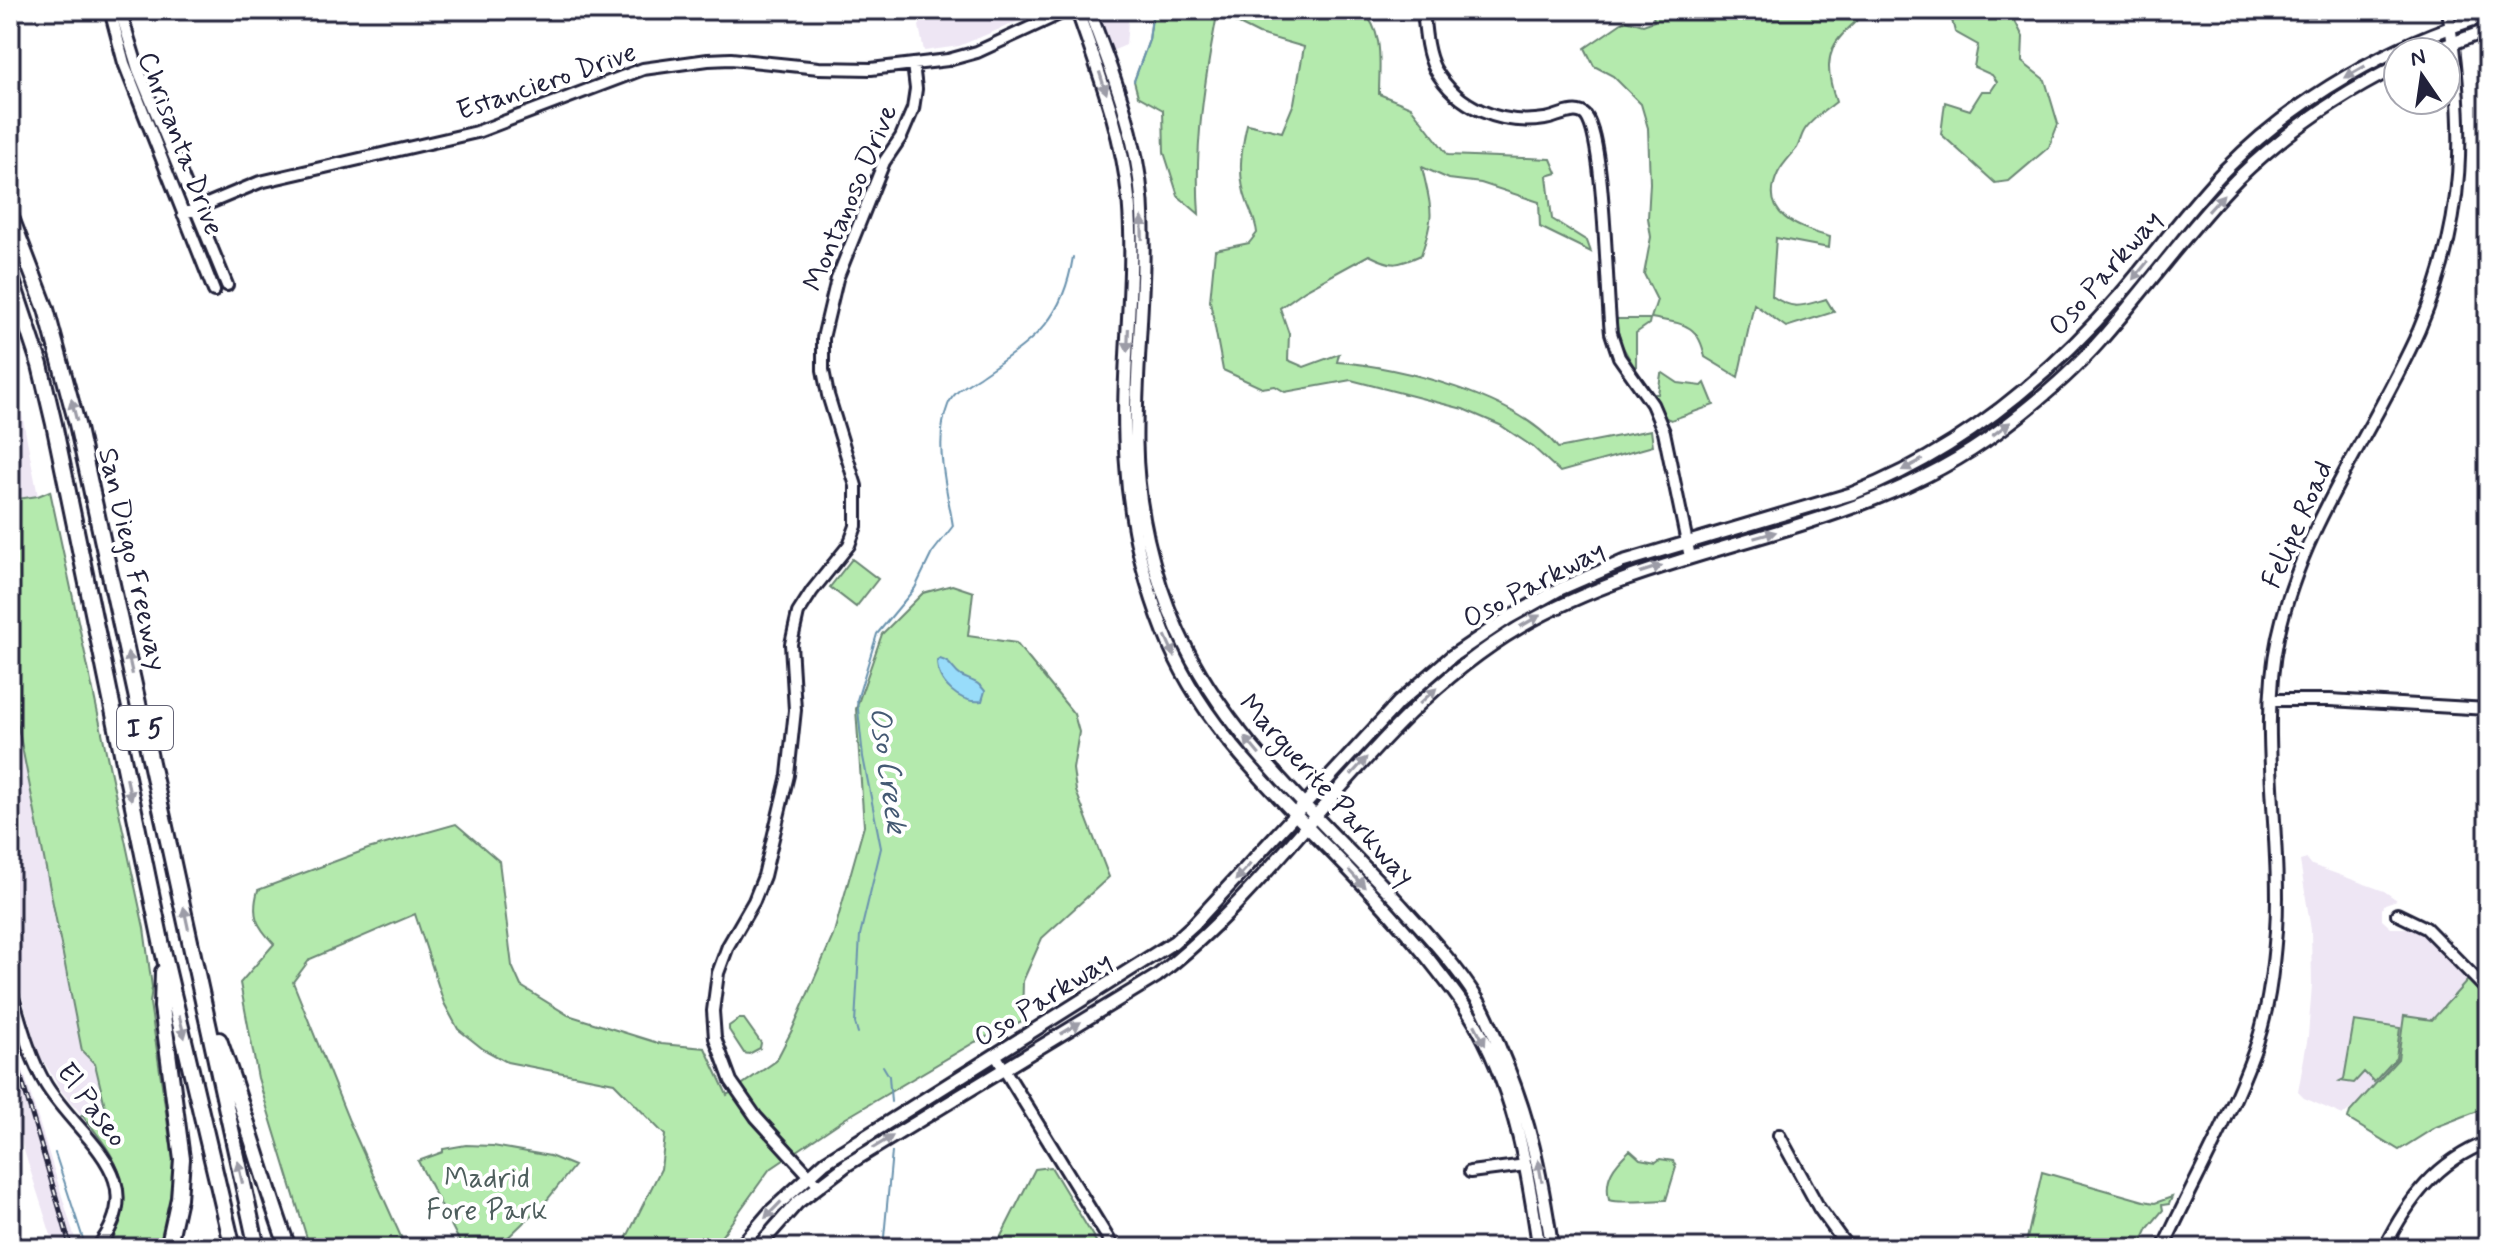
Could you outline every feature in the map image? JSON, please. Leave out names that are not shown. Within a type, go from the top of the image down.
[{"type":"highway","name":"San Diego Freeway","points":[[10,215],[46,309],[67,384],[104,540],[257,1248]]},
{"type":"highway","name":"San Diego Freeway","points":[[10,275],[40,365],[54,424],[163,951],[233,1248]]},
{"type":"highway","points":[[163,951],[162,1007],[182,1159],[179,1198],[168,1248]]},
{"type":"highway","points":[[200,987],[288,1248]]},
{"type":"main road","name":"Marguerite Parkway","points":[[1077,10],[1108,99],[1125,169],[1131,239],[1126,457],[1131,508],[1147,583],[1166,637],[1198,699],[1245,762],[1407,933],[1454,992],[1479,1030],[1506,1092],[1526,1165],[1539,1248]]},
{"type":"main road","name":"Marguerite Parkway","points":[[1089,10],[1129,125],[1142,200],[1136,443],[1141,506],[1152,558],[1178,632],[1216,700],[1258,753],[1433,940],[1478,1000],[1516,1085],[1533,1137],[1552,1248]]},
{"type":"main road","name":"Oso Parkway","points":[[739,1248],[809,1174],[860,1138],[996,1056],[1174,942],[1398,703],[1452,656],[1493,628],[1583,578],[1633,558],[1851,494],[1879,483],[1957,440],[2014,399],[2064,355],[2121,294],[2211,186],[2268,132],[2361,68],[2450,26],[2488,15]]},
{"type":"main road","points":[[2462,40],[2488,30]]},
{"type":"main road","name":"Oso Parkway","points":[[757,1248],[797,1203],[848,1164],[1157,976],[1184,956],[1225,919],[1404,718],[1481,652],[1570,600],[1644,570],[1874,501],[1945,465],[1995,434],[2056,385],[2097,345],[2237,179],[2320,112],[2382,75]]},
{"type":"street","name":"Chrisanta Drive","points":[[110,10],[124,63],[188,211],[227,285]]},
{"type":"street","name":"Chrisanta Drive","points":[[120,10],[214,291]]},
{"type":"street","name":"Estanciero Drive","points":[[188,211],[260,182],[477,132],[643,69],[708,60],[844,69],[948,60],[977,52],[1068,10]]},
{"type":"street","points":[[1423,10],[1429,53],[1435,69],[1458,97],[1471,107],[1485,114],[1519,119],[1544,119],[1580,112],[1586,117],[1598,153],[1611,333],[1619,357],[1652,404],[1664,432],[1690,557]]},
{"type":"street","name":"Felipe Road","points":[[2448,10],[2452,36]]},
{"type":"street","name":"Montanoso Drive","points":[[819,1186],[756,1117],[731,1081],[715,1038],[714,1002],[718,973],[728,946],[754,901],[764,876],[785,789],[794,741],[791,644],[798,613],[849,545],[856,526],[856,486],[828,395],[823,370],[823,338],[837,279],[884,162],[901,137],[913,109],[916,89],[913,64]]},
{"type":"street","name":"Felipe Road","points":[[2163,1248],[2255,1050],[2268,1002],[2276,927],[2271,700],[2277,640],[2305,549],[2418,332],[2450,240],[2459,186],[2460,116]]},
{"type":"street","points":[[2271,700],[2488,709]]},
{"type":"street","points":[[2397,914],[2426,928],[2488,991]]},
{"type":"street","name":"El Paseo","points":[[10,987],[28,1046],[46,1085],[99,1148],[111,1168],[116,1192],[114,1216],[108,1233],[97,1248]]},
{"type":"street","points":[[996,1056],[1114,1248]]},
{"type":"street","points":[[1779,1135],[1819,1208],[1848,1248]]},
{"type":"street","points":[[2384,1248],[2415,1194],[2434,1174],[2468,1150],[2488,1142]]},
{"type":"street","points":[[1470,1172],[1526,1165]]},
{"type":"shaded area","points":[[937,10],[1046,10],[959,46],[924,51],[919,26],[925,16]]},
{"type":"shaded area","points":[[1096,10],[1129,10],[1126,45],[1112,51]]},
{"type":"shaded area","points":[[10,353],[38,496],[10,500]]},
{"type":"shaded area","points":[[10,686],[82,1050],[95,1064],[106,1111],[82,1115],[62,1092],[38,1052],[10,955]]},
{"type":"shaded area","points":[[2307,859],[2312,865],[2384,891],[2397,900],[2385,904],[2382,920],[2391,928],[2421,931],[2468,980],[2365,1097],[2343,1115],[2304,1098],[2298,1092],[2308,1036],[2312,985],[2311,930],[2300,861]]},
{"type":"shaded area","points":[[10,1025],[78,1248],[55,1248],[13,1116],[10,1104]]},
{"type":"green space","points":[[1153,10],[1218,10],[1202,111],[1198,162],[1199,214],[1178,196],[1164,152],[1163,110],[1138,96],[1134,81],[1149,40]]},
{"type":"green space","points":[[1230,10],[1362,10],[1377,39],[1379,94],[1411,107],[1448,155],[1551,159],[1557,173],[1547,176],[1552,219],[1587,241],[1591,252],[1540,227],[1539,202],[1481,183],[1449,179],[1422,167],[1430,219],[1421,255],[1395,264],[1369,255],[1305,290],[1280,308],[1289,334],[1288,360],[1304,367],[1339,354],[1337,362],[1392,370],[1456,387],[1516,414],[1540,430],[1558,448],[1651,430],[1653,446],[1560,472],[1533,447],[1500,425],[1463,409],[1351,380],[1285,392],[1275,386],[1262,388],[1223,370],[1210,301],[1215,250],[1249,243],[1257,233],[1241,173],[1247,124],[1282,132],[1294,103],[1304,47],[1259,34],[1231,20]]},
{"type":"green space","points":[[1652,10],[1866,10],[1832,50],[1829,75],[1836,102],[1807,127],[1797,148],[1778,173],[1773,187],[1777,209],[1785,217],[1806,229],[1830,237],[1829,248],[1776,238],[1772,296],[1786,304],[1798,306],[1826,299],[1834,312],[1786,327],[1754,304],[1738,377],[1705,357],[1693,331],[1651,318],[1657,300],[1644,274],[1651,237],[1648,218],[1648,128],[1641,104],[1613,76],[1594,66],[1585,48],[1626,20],[1643,25],[1654,21]]},
{"type":"green space","points":[[1957,10],[2020,10],[2015,21],[2023,37],[2022,62],[2045,80],[2058,124],[2049,147],[2009,181],[1995,183],[1941,134],[1945,102],[1970,110],[1982,91],[1991,91],[1997,82],[1992,75],[1974,67],[1978,45],[1955,32],[1952,20]]},
{"type":"green space","points":[[1615,319],[1650,319],[1649,324],[1636,333],[1636,370],[1621,344]]},
{"type":"green space","points":[[1663,373],[1678,383],[1702,386],[1705,383],[1714,405],[1671,420],[1666,418],[1649,389],[1653,394],[1658,394]]},
{"type":"green space","points":[[50,491],[144,928],[152,987],[150,1003],[175,1174],[171,1208],[160,1248],[115,1248],[114,1236],[124,1203],[123,1189],[115,1162],[82,1115],[106,1110],[95,1064],[82,1051],[10,686],[10,500]]},
{"type":"green space","points":[[852,559],[878,579],[856,607],[830,587]]},
{"type":"green space","points":[[952,585],[973,592],[968,636],[1016,643],[1074,714],[1079,732],[1073,769],[1076,791],[1109,877],[1042,938],[1023,981],[1022,1021],[975,1042],[846,1118],[769,1170],[713,1248],[616,1248],[626,1239],[661,1169],[665,1135],[614,1083],[507,1062],[483,1049],[458,1029],[444,1003],[415,914],[310,959],[293,982],[349,1121],[406,1248],[310,1248],[258,1078],[240,983],[274,944],[263,931],[255,913],[258,890],[368,849],[456,824],[499,861],[512,966],[521,986],[568,1015],[661,1044],[705,1048],[727,1095],[776,1061],[833,936],[864,826],[856,709],[882,634],[923,593]]},
{"type":"green space","points":[[2468,980],[2488,1002],[2488,1107],[2436,1127],[2399,1150],[2348,1119],[2350,1112],[2398,1059],[2404,1016],[2432,1020]]},
{"type":"green space","points":[[744,1019],[761,1043],[760,1048],[749,1054],[744,1053],[729,1030],[729,1026]]},
{"type":"green space","points":[[2354,1021],[2400,1028],[2396,1058],[2374,1082],[2364,1072],[2354,1083],[2340,1081],[2344,1079]]},
{"type":"green space","name":"Madrid Fore Park","points":[[466,1145],[493,1146],[550,1156],[574,1166],[547,1200],[497,1248],[463,1248],[418,1161],[443,1152],[443,1149]]},
{"type":"green space","points":[[1630,1150],[1640,1159],[1673,1161],[1676,1167],[1666,1200],[1609,1200],[1608,1185],[1612,1172]]},
{"type":"green space","points":[[1051,1167],[1100,1248],[995,1248],[1035,1169]]},
{"type":"green space","points":[[2042,1172],[2144,1201],[2155,1203],[2172,1197],[2169,1204],[2162,1205],[2163,1210],[2148,1228],[2139,1248],[2025,1248]]},
{"type":"water","points":[[940,659],[985,691],[982,701],[966,699],[945,684],[938,669],[937,661]]},
{"type":"waterway","name":"Oso Creek","points":[[1134,81],[1149,40],[1153,10]]},
{"type":"waterway","name":"Oso Creek","points":[[858,1033],[855,1023],[860,935],[881,848],[863,757],[857,700],[877,634],[915,588],[932,553],[953,526],[941,450],[948,405],[961,389],[1014,353],[1041,329],[1061,299],[1073,257]]},
{"type":"waterway","name":"Oso Creek","points":[[883,1066],[889,1076],[891,1102]]},
{"type":"waterway","name":"Oso Creek","points":[[883,1248],[892,1152]]},
{"type":"waterway","points":[[55,1153],[86,1248]]},
{"type":"railway","points":[[10,1040],[71,1248]]}]
